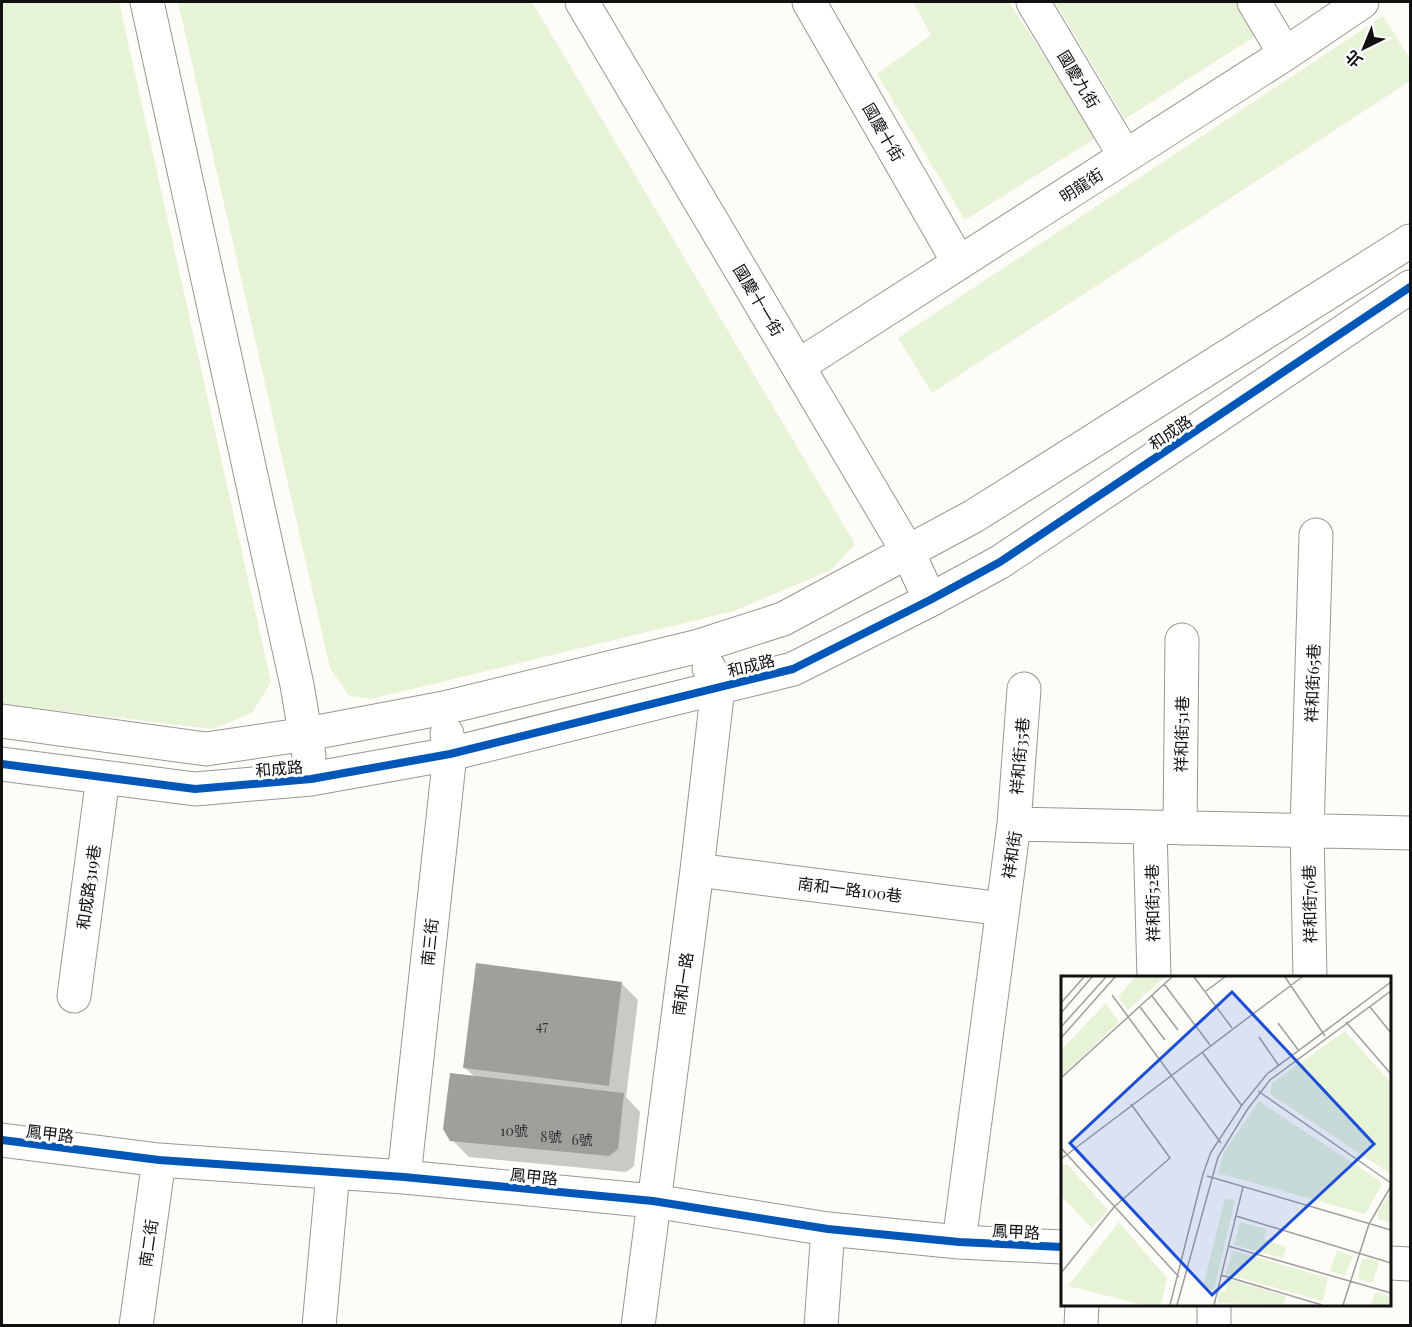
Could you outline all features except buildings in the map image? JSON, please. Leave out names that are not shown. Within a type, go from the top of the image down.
[{"type":"street","points":[[147,2],[307,734],[311,779]]},
{"type":"street","name":"國慶十一街","points":[[582,2],[908,552],[930,600]]},
{"type":"street","name":"國慶十街","points":[[808,2],[959,263]]},
{"type":"street","name":"國慶九街","points":[[1033,2],[1125,156]]},
{"type":"street","points":[[1254,2],[1285,54]]},
{"type":"street","name":"明龍街","points":[[798,366],[1285,54],[1362,2]]},
{"type":"street","name":"和成路","points":[[2,721],[206,749],[307,734],[444,708],[699,646],[783,619],[974,516],[1410,241]]},
{"type":"street","name":"和成路","points":[[2,764],[195,789],[311,779],[450,754],[793,669],[1000,562],[1410,287]]},
{"type":"street","name":"祥和街65巷","points":[[1307,830],[1316,535]]},
{"type":"street","name":"祥和街51巷","points":[[1165,828],[1182,640]]},
{"type":"street","points":[[699,646],[718,687]]},
{"type":"street","name":"南和一路","points":[[638,1326],[697,870],[718,687]]},
{"type":"street","name":"祥和街35巷","points":[[1014,824],[1024,689]]},
{"type":"street","name":"南三街","points":[[404,1177],[450,754],[444,708]]},
{"type":"street","name":"和成路319巷","points":[[74,996],[103,777]]},
{"type":"street","name":"祥和街","points":[[959,1242],[1014,824],[1410,833]]},
{"type":"street","name":"祥和街52巷","points":[[1154,976],[1165,828]]},
{"type":"street","name":"祥和街76巷","points":[[1307,830],[1310,976]]},
{"type":"street","name":"南和一路100巷","points":[[697,870],[1003,909]]},
{"type":"street","name":"鳳甲路","points":[[2,1140],[159,1160],[404,1177],[653,1201],[828,1229],[959,1242],[1061,1247]]},
{"type":"street","name":"南二街","points":[[136,1326],[159,1160]]},
{"type":"street","points":[[319,1326],[333,1172]]},
{"type":"street","points":[[821,1326],[828,1229]]},
{"type":"street","points":[[1391,1263],[1410,1264]]},
{"type":"street","points":[[1081,1326],[1082,1306]]},
{"type":"street","points":[[1214,1306],[1214,1326]]},
{"type":"green space","points":[[2,2],[119,2],[271,682],[252,713],[213,729],[2,704]]},
{"type":"green space","points":[[178,2],[532,2],[855,544],[831,570],[734,611],[371,699],[349,696],[330,668]]},
{"type":"green space","points":[[913,2],[1009,2],[1097,137],[965,220],[877,74],[931,35]]},
{"type":"green space","points":[[1055,2],[1236,2],[1257,35],[1125,119]]},
{"type":"green space","points":[[1383,16],[1410,59],[1410,81],[932,393],[898,338]]},
{"type":"cycle path","points":[[2,764],[195,789],[311,779],[450,754],[793,669],[1000,562],[1410,287]]},
{"type":"cycle path","points":[[2,1140],[159,1160],[404,1177],[653,1201],[828,1229],[959,1242],[1061,1247]]}]
